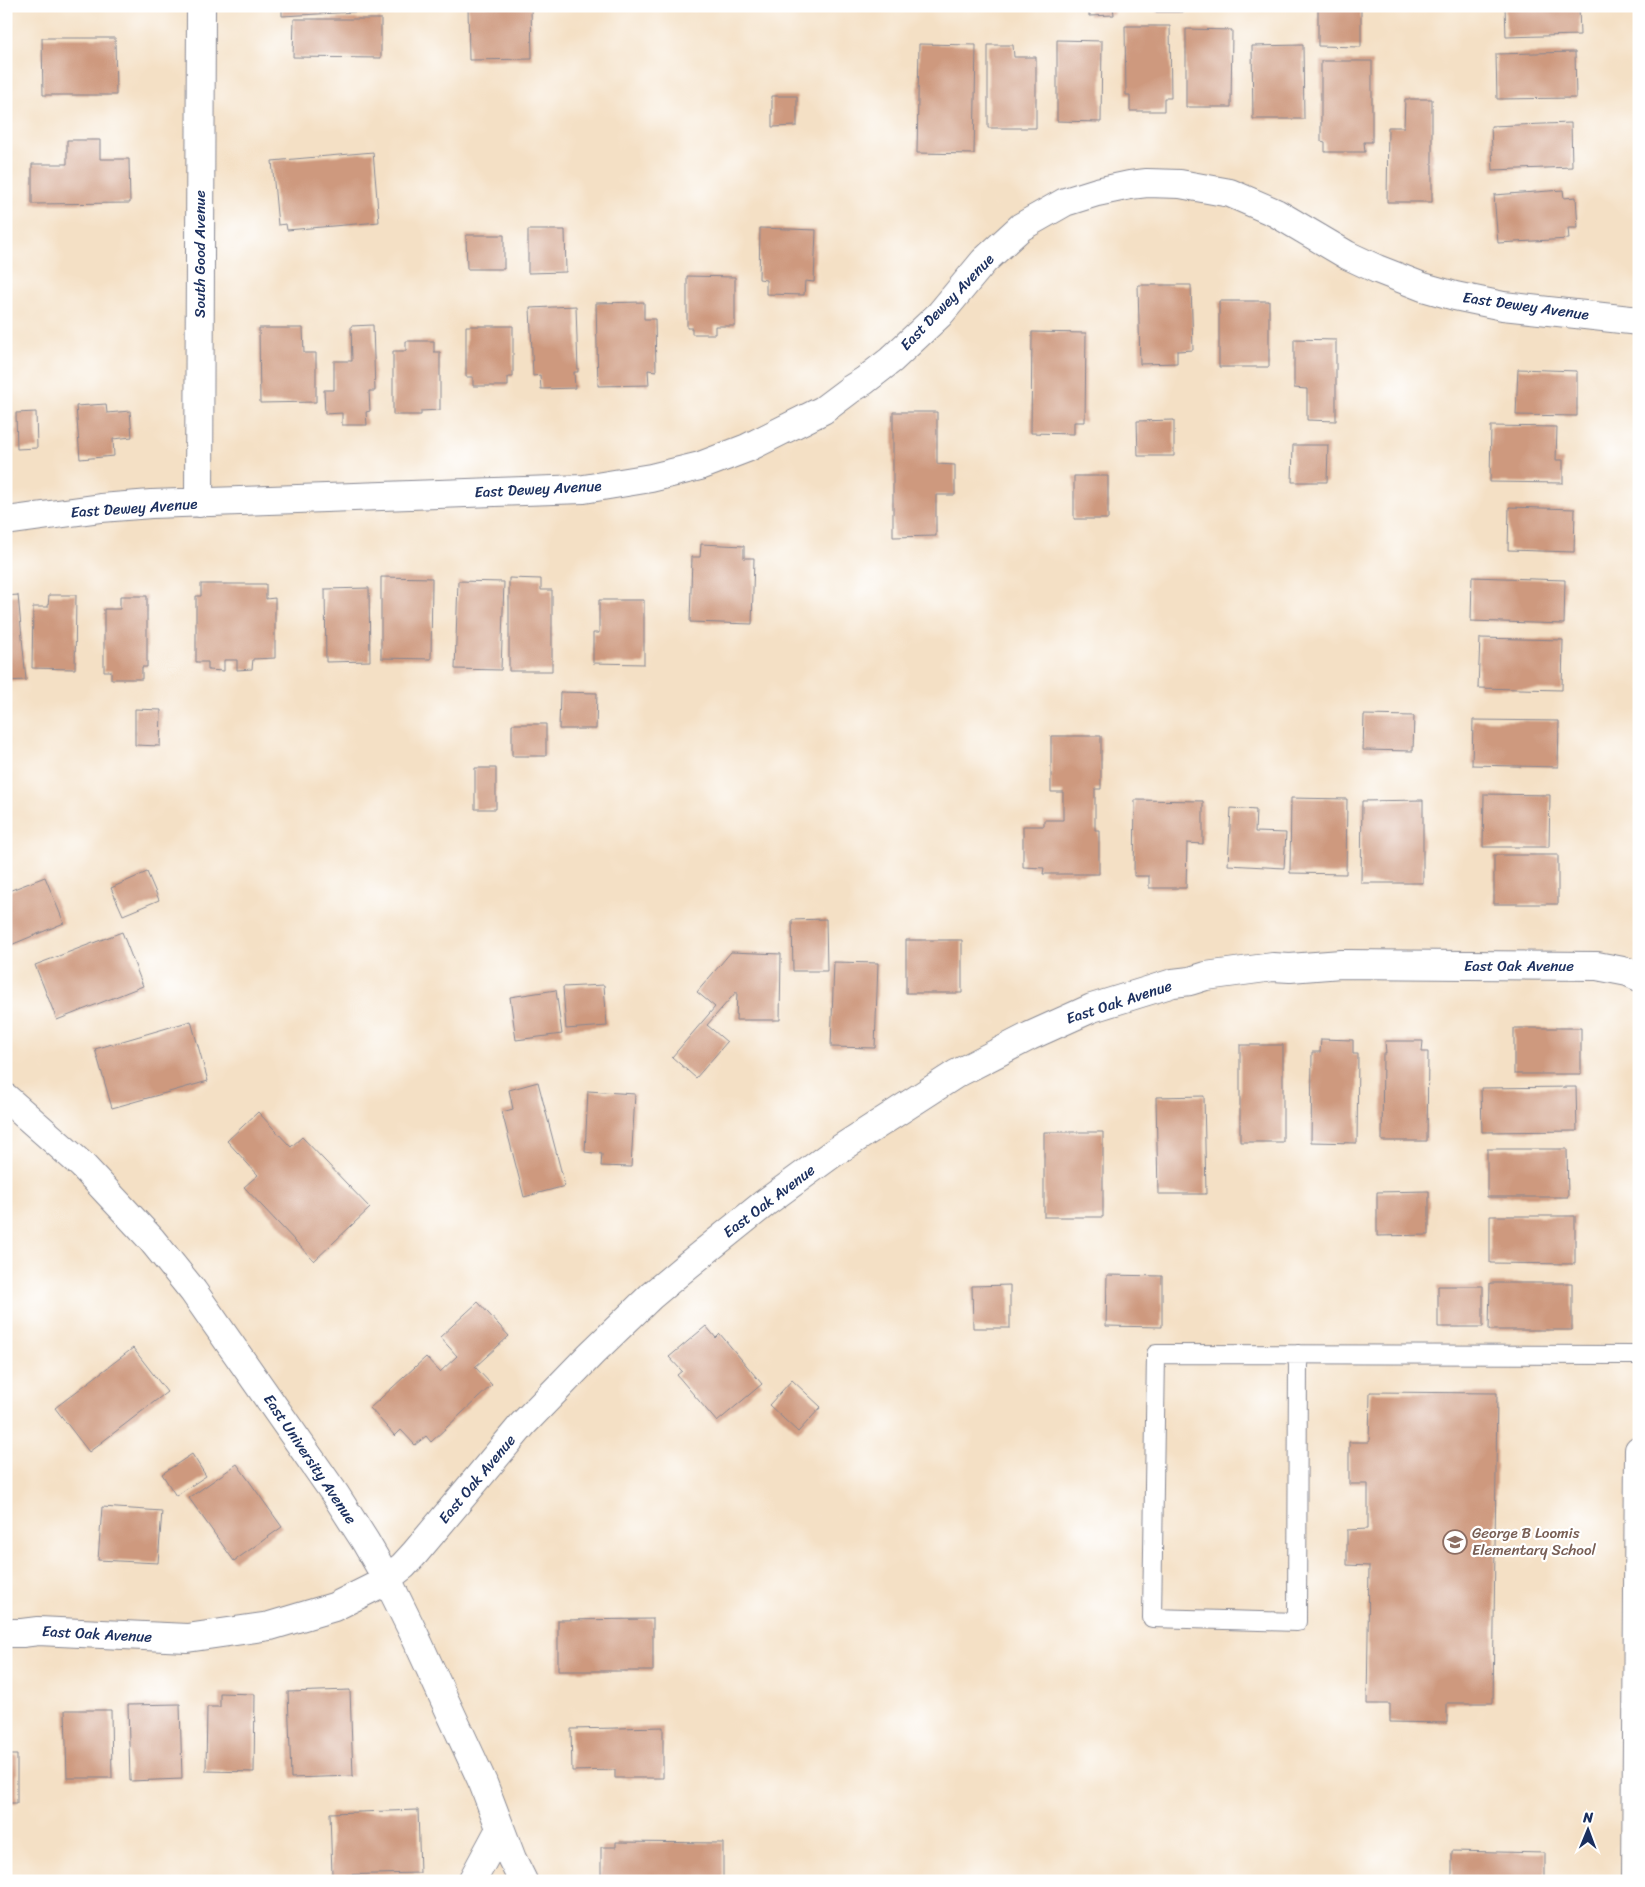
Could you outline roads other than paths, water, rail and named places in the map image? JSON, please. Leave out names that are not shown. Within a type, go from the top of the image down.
[{"type":"street","name":"South Good Avenue","points":[[199,503],[201,6]]},
{"type":"street","name":"East Dewey Avenue","points":[[6,521],[101,508],[151,504],[584,489],[651,478],[700,466],[716,458],[747,448],[778,433],[822,410],[864,381],[891,360],[940,314],[984,261],[1021,227],[1065,202],[1105,190],[1146,182],[1180,184],[1230,193],[1276,213],[1347,255],[1423,287],[1503,306],[1639,321]]},
{"type":"street","name":"East Oak Avenue","points":[[6,1633],[88,1632],[120,1636],[187,1638],[254,1629],[286,1622],[334,1607],[380,1584],[403,1566],[415,1553],[522,1424],[651,1296],[688,1265],[765,1203],[859,1136],[956,1074],[1045,1028],[1092,1008],[1173,983],[1190,981],[1206,976],[1273,967],[1290,968],[1341,964],[1597,966],[1628,972],[1639,977]]},
{"type":"street","name":"East University Avenue","points":[[6,1098],[82,1165],[151,1240],[193,1292],[335,1494],[365,1540],[387,1579],[483,1783],[500,1829],[523,1881]]},
{"type":"street","points":[[1636,1881],[1638,1812],[1639,1450]]},
{"type":"street","points":[[472,1881],[500,1829]]},
{"type":"lane","points":[[1298,1354],[1297,1622],[1152,1618],[1156,1354],[1298,1354],[1639,1355]]},
{"type":"place","name":"George B Loomis Elementary School","points":[[1455,1542]]}]
